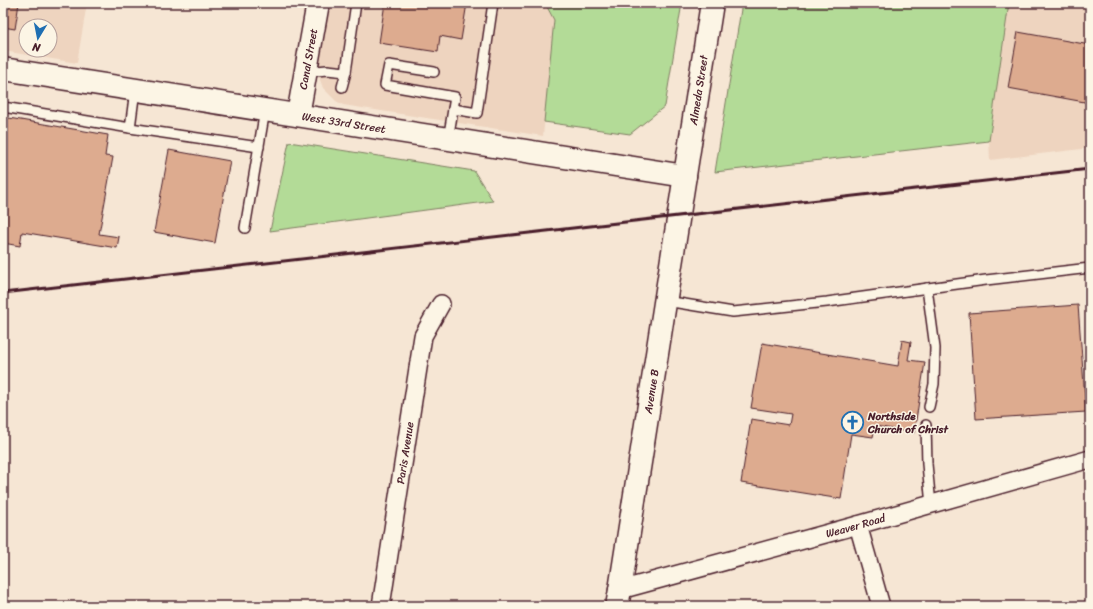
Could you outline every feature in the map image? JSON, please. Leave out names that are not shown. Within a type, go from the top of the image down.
[{"type":"street","name":"Canal Street","points":[[298,115],[318,3]]},
{"type":"street","name":"Almeda Street","points":[[684,176],[712,3]]},
{"type":"street","name":"West 33rd Street","points":[[3,69],[684,176]]},
{"type":"street","name":"Avenue B","points":[[619,598],[666,301],[684,176]]},
{"type":"street","name":"Paris Avenue","points":[[380,606],[423,336],[441,304]]},
{"type":"street","name":"Weaver Road","points":[[619,598],[858,525],[1090,459]]},
{"type":"street","points":[[858,525],[881,606]]},
{"type":"lane","points":[[342,88],[346,72],[356,3]]},
{"type":"lane","points":[[453,109],[477,113],[493,3]]},
{"type":"lane","points":[[434,72],[389,65],[385,85],[455,97],[448,140]]},
{"type":"lane","points":[[306,72],[327,70],[346,72]]},
{"type":"lane","points":[[130,128],[135,90]]},
{"type":"lane","points":[[3,107],[130,128],[259,146]]},
{"type":"lane","points":[[245,228],[265,110]]},
{"type":"lane","points":[[666,301],[733,312],[827,302],[1090,268]]},
{"type":"lane","points":[[927,288],[935,348],[934,384],[929,407]]},
{"type":"lane","points":[[926,425],[930,505]]},
{"type":"shaded area","points":[[3,3],[87,3],[77,63],[46,58],[58,58],[58,18],[18,18],[18,53],[3,51]]},
{"type":"shaded area","points":[[262,3],[308,3],[307,10]]},
{"type":"shaded area","points":[[329,3],[545,3],[554,20],[543,136],[343,105],[336,101],[323,88],[319,77],[319,63]]},
{"type":"shaded area","points":[[1009,3],[1090,3],[1090,148],[990,160],[989,141]]},
{"type":"green space","points":[[545,3],[682,3],[665,106],[630,134],[544,122],[554,20]]},
{"type":"green space","points":[[742,3],[1009,3],[989,141],[715,172]]},
{"type":"green space","points":[[289,142],[474,171],[493,201],[270,231]]},
{"type":"building","points":[[3,3],[19,3],[15,29],[3,27]]},
{"type":"building","points":[[385,3],[467,3],[461,40],[440,36],[438,52],[379,43]]},
{"type":"building","points":[[1018,32],[1090,45],[1090,103],[1008,88]]},
{"type":"building","points":[[3,117],[108,135],[105,156],[113,157],[99,234],[119,237],[117,248],[22,232],[20,246],[3,243]]},
{"type":"building","points":[[169,150],[230,161],[215,243],[154,232]]},
{"type":"building","points":[[1078,305],[1086,412],[976,419],[969,313]]},
{"type":"building","name":"Northside Church of Christ","points":[[902,340],[911,342],[908,360],[925,362],[914,433],[875,426],[873,437],[851,434],[841,499],[741,483],[751,419],[789,425],[791,414],[751,408],[762,343],[898,366]]},
{"type":"railway","points":[[3,293],[1090,169]]},
{"type":"place","name":"Northside Church of Christ","points":[[853,422]]}]
